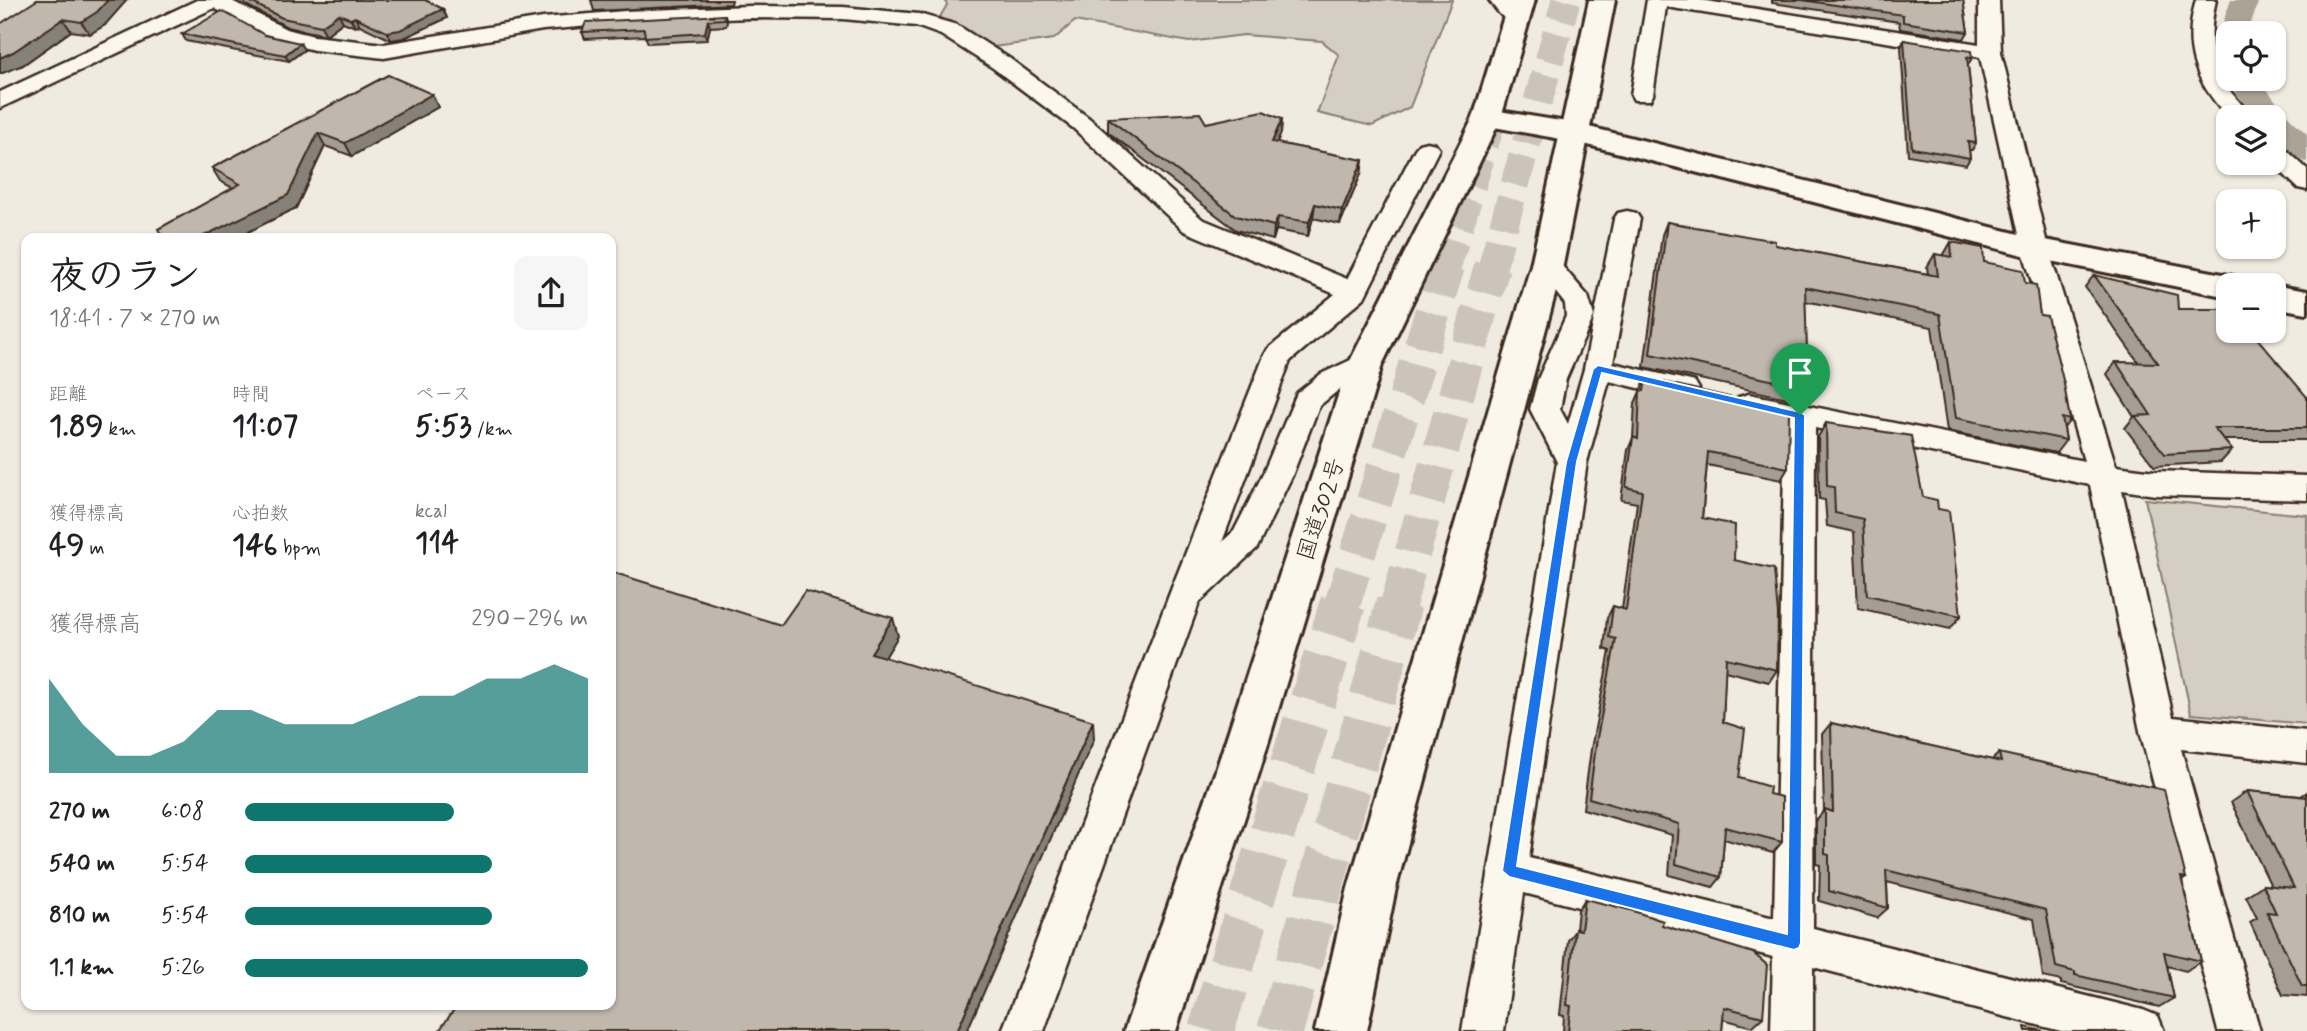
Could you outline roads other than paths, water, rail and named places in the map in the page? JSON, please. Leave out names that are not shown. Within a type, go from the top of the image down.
[{"type":"main road","points":[[1341,1031],[1372,888],[1547,265],[1602,0]]},
{"type":"main road","name":"国道302号","points":[[1150,1031],[1242,757],[1365,365],[1487,118],[1513,6]]},
{"type":"main road","points":[[1487,118],[1573,132],[2035,248],[2216,284]]},
{"type":"main road","points":[[2286,298],[2307,302]]},
{"type":"street","points":[[0,101],[214,0],[278,34],[314,43],[384,51],[543,24],[625,16],[749,12],[889,15],[919,20],[949,30],[1000,63],[1081,122],[1193,225],[1354,292]]},
{"type":"street","points":[[1642,95],[1659,0],[1990,52]]},
{"type":"street","points":[[1989,0],[1990,52],[2035,248],[2104,476],[2158,731],[2239,1031]]},
{"type":"street","points":[[2206,0],[2199,22],[2200,44],[2208,75],[2232,105]]},
{"type":"street","points":[[1023,1031],[1185,596],[1225,499],[1278,356],[1354,292],[1427,149]]},
{"type":"street","points":[[2286,163],[2307,183]]},
{"type":"street","points":[[1483,1031],[1572,462],[1598,369],[1627,219]]},
{"type":"street","points":[[1547,265],[1578,302],[1580,316],[1552,379],[1545,409],[1572,462]]},
{"type":"street","points":[[1185,596],[1246,539],[1277,476],[1307,400],[1331,381],[1365,365]]},
{"type":"street","points":[[1598,369],[1800,415],[2104,476],[2155,483],[2307,488]]},
{"type":"street","points":[[1792,1031],[1800,415]]},
{"type":"street","points":[[1225,499],[1250,496],[1277,476]]},
{"type":"street","points":[[2158,731],[2307,747]]},
{"type":"street","points":[[1509,871],[2143,1031]]},
{"type":"waterway","points":[[2238,21],[2245,0]]},
{"type":"waterway","points":[[2250,91],[2262,105]]},
{"type":"waterway","points":[[2286,132],[2307,152]]},
{"type":"tunnel","points":[[1492,268],[1566,0]]},
{"type":"tunnel","points":[[1446,268],[1493,116]]},
{"type":"tunnel","points":[[1342,605],[1447,266]]},
{"type":"tunnel","points":[[1398,605],[1492,266]]},
{"type":"tunnel","points":[[1211,1031],[1343,603]]},
{"type":"tunnel","points":[[1280,1031],[1399,603]]}]
